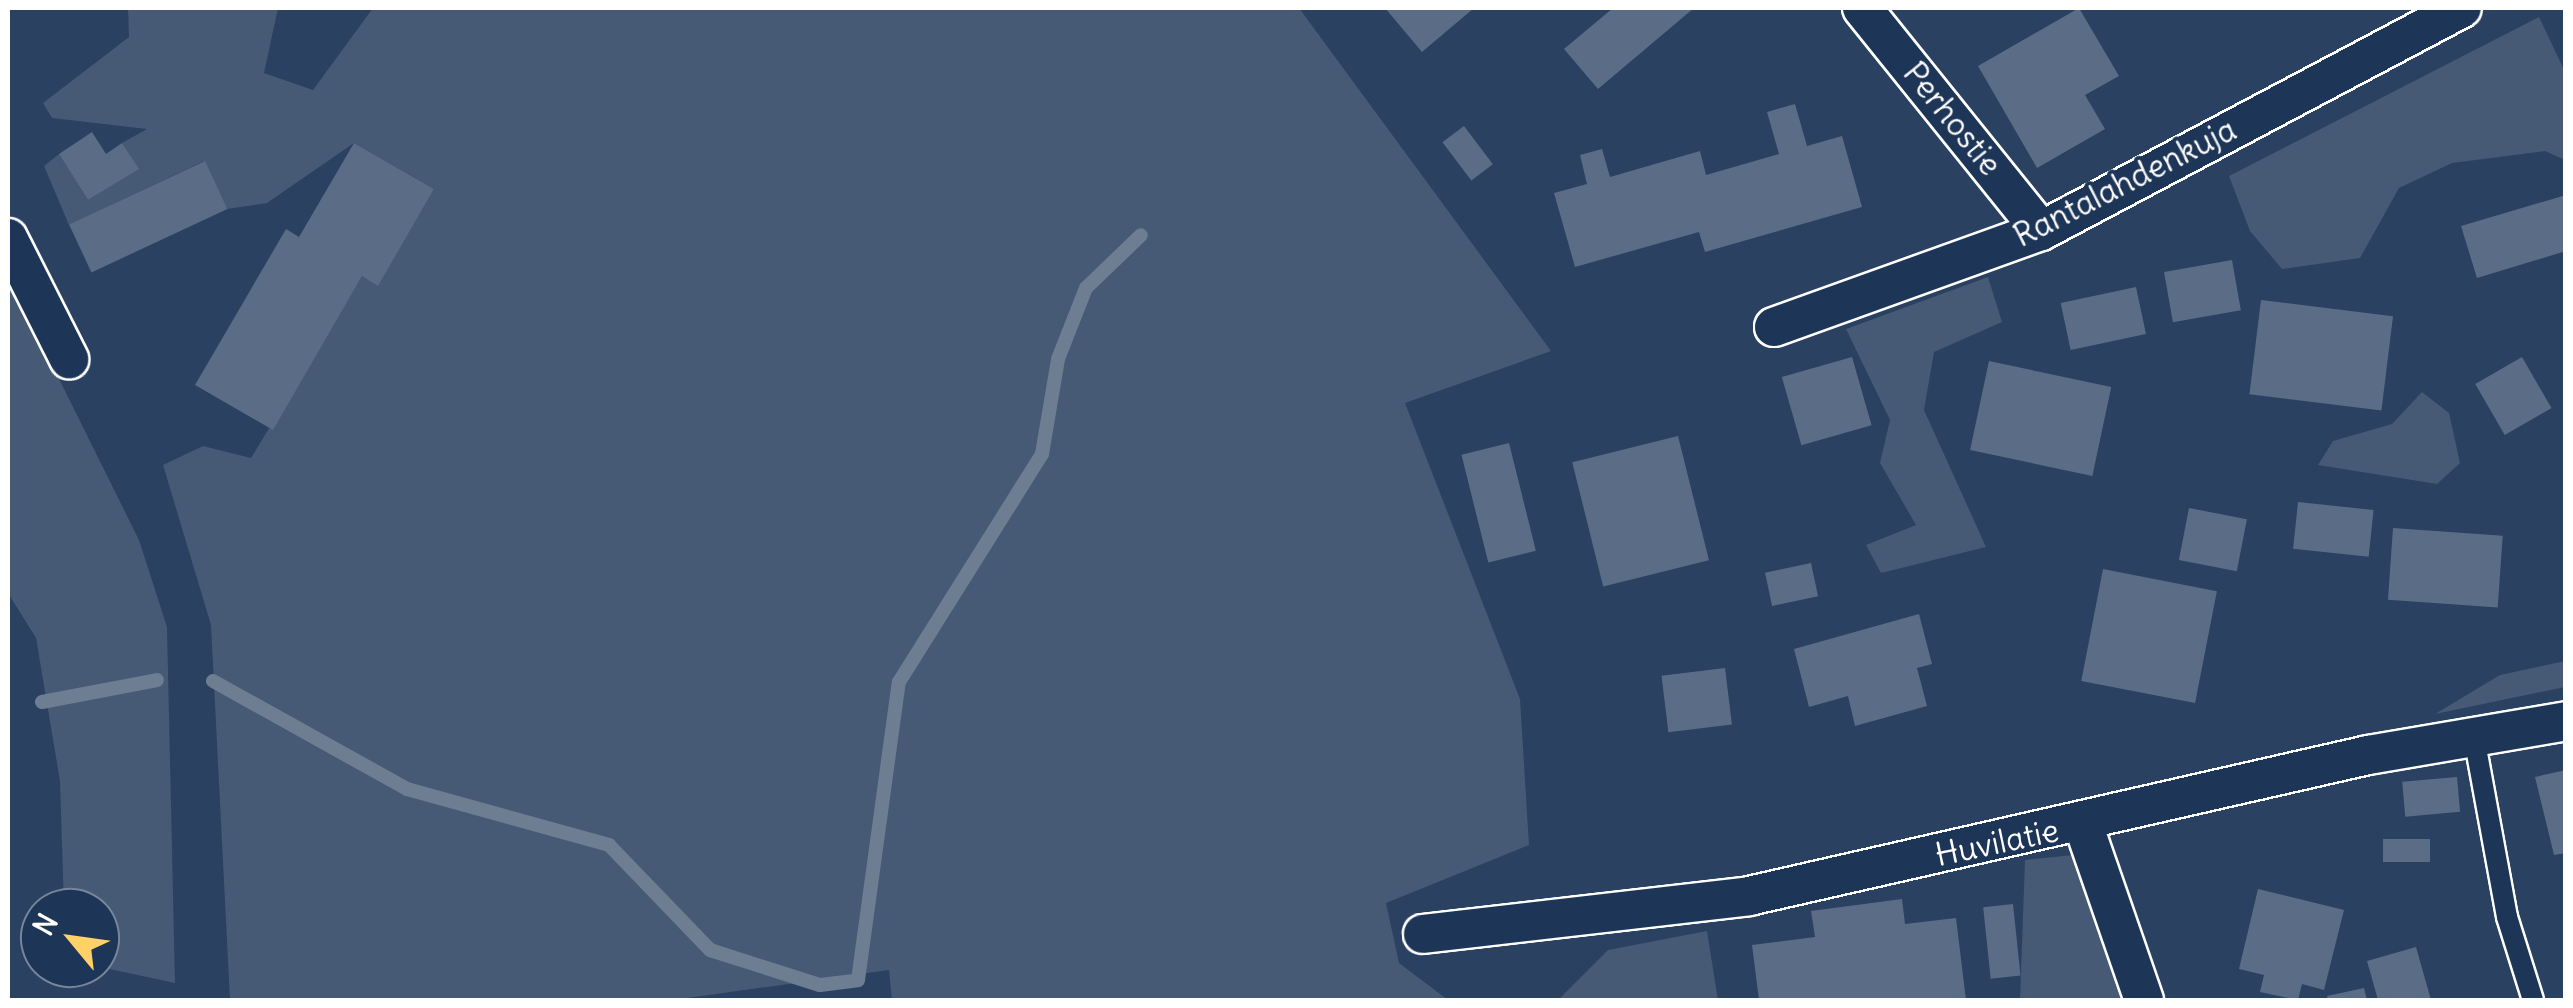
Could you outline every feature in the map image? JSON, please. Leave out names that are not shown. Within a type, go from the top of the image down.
[{"type":"street","name":"Perhostie","points":[[1862,8],[2041,230]]},
{"type":"street","name":"Rantalahdenkuja","points":[[1774,327],[2041,230],[2462,8]]},
{"type":"street","points":[[8,238],[68,359]]},
{"type":"street","name":"Huvilatie","points":[[1423,934],[1749,896],[2474,737],[2566,721]]},
{"type":"street","points":[[2083,824],[2144,1000]]},
{"type":"lane","points":[[2474,737],[2507,917],[2533,1000]]},
{"type":"shaded area","points":[[128,8],[278,8],[264,73],[313,90],[373,8],[1299,8],[1551,351],[1405,403],[1520,699],[1529,845],[1386,903],[1399,963],[1448,1000],[892,1000],[889,970],[673,1000],[230,1000],[211,625],[163,465],[203,446],[251,458],[362,276],[378,285],[434,189],[354,143],[267,203],[227,209],[204,161],[69,225],[44,166],[59,154],[88,200],[138,169],[122,143],[147,129],[52,118],[43,103],[129,37]]},
{"type":"shaded area","points":[[2539,17],[2565,72],[2565,160],[2545,151],[2452,163],[2399,188],[2360,258],[2282,269],[2250,231],[2229,176]]},
{"type":"shaded area","points":[[8,276],[139,540],[167,627],[175,983],[120,971],[120,888],[63,888],[60,781],[36,638],[8,593]]},
{"type":"shaded area","points":[[1988,277],[2002,322],[1934,352],[1924,410],[1986,547],[1881,573],[1866,545],[1916,525],[1880,463],[1890,420],[1846,329]]},
{"type":"shaded area","points":[[2422,392],[2449,413],[2460,463],[2437,484],[2318,465],[2333,441],[2392,424]]},
{"type":"shaded area","points":[[2565,661],[2565,687],[2435,714],[2500,675]]},
{"type":"shaded area","points":[[2073,855],[2121,1000],[2020,1000],[2025,860]]},
{"type":"shaded area","points":[[1707,931],[1718,1000],[1558,1000],[1608,950]]},
{"type":"building","points":[[1385,8],[1474,8],[1422,52]]},
{"type":"building","points":[[1613,8],[1694,8],[1598,89],[1564,49]]},
{"type":"building","points":[[2079,8],[2119,76],[2085,95],[2105,129],[2037,168],[1978,66]]},
{"type":"building","points":[[1795,104],[1807,146],[1842,136],[1862,207],[1705,252],[1699,232],[1575,267],[1554,193],[1587,184],[1580,155],[1602,149],[1610,177],[1700,151],[1706,175],[1779,154],[1767,112]]},
{"type":"building","points":[[1464,126],[1493,164],[1471,181],[1442,142]]},
{"type":"building","points":[[92,132],[106,154],[122,143],[139,169],[88,200],[59,154]]},
{"type":"building","points":[[354,143],[434,189],[378,286],[362,276],[273,430],[195,385],[286,229],[299,237]]},
{"type":"building","points":[[205,161],[227,209],[91,272],[69,224]]},
{"type":"building","points":[[2566,195],[2566,251],[2477,278],[2461,226]]},
{"type":"building","points":[[2232,260],[2241,310],[2173,322],[2164,272]]},
{"type":"building","points":[[2136,287],[2146,334],[2071,350],[2061,303]]},
{"type":"building","points":[[2261,300],[2393,316],[2381,411],[2249,394]]},
{"type":"building","points":[[1852,357],[1872,425],[1801,445],[1782,377]]},
{"type":"building","points":[[2522,357],[2552,408],[2505,435],[2475,384]]},
{"type":"building","points":[[1989,361],[2111,387],[2092,476],[1970,450]]},
{"type":"building","points":[[1678,436],[1709,560],[1603,587],[1572,462]]},
{"type":"building","points":[[1509,443],[1536,551],[1488,563],[1461,455]]},
{"type":"building","points":[[2298,502],[2374,510],[2369,557],[2293,549]]},
{"type":"building","points":[[2189,508],[2247,519],[2237,571],[2179,560]]},
{"type":"building","points":[[2393,528],[2503,536],[2498,607],[2388,600]]},
{"type":"building","points":[[1811,563],[1818,596],[1772,606],[1765,573]]},
{"type":"building","points":[[2103,569],[2217,591],[2195,703],[2081,681]]},
{"type":"building","points":[[1919,614],[1932,664],[1917,668],[1927,706],[1855,726],[1848,696],[1809,707],[1794,649]]},
{"type":"building","points":[[1725,668],[1732,725],[1668,732],[1661,676]]},
{"type":"building","points":[[2566,770],[2566,853],[2554,855],[2535,777]]},
{"type":"building","points":[[2457,777],[2460,812],[2405,817],[2402,782]]},
{"type":"building","points":[[2383,839],[2430,839],[2430,862],[2383,862]]},
{"type":"building","points":[[2258,889],[2344,910],[2324,990],[2302,984],[2298,1000],[2260,992],[2264,975],[2239,969]]},
{"type":"building","points":[[1902,899],[1905,924],[1956,918],[1966,1000],[1759,1000],[1752,945],[1815,937],[1811,911]]},
{"type":"building","points":[[2013,904],[2021,976],[1991,979],[1983,907]]},
{"type":"building","points":[[2416,947],[2431,1000],[2378,1000],[2367,961]]},
{"type":"building","points":[[2364,988],[2367,1000],[2328,1000],[2327,996]]},
{"type":"waterway","points":[[213,681],[407,789],[609,845],[710,950],[820,985],[858,980],[899,682],[1042,454],[1058,359],[1086,288],[1141,235]]},
{"type":"waterway","points":[[42,702],[157,680]]}]
